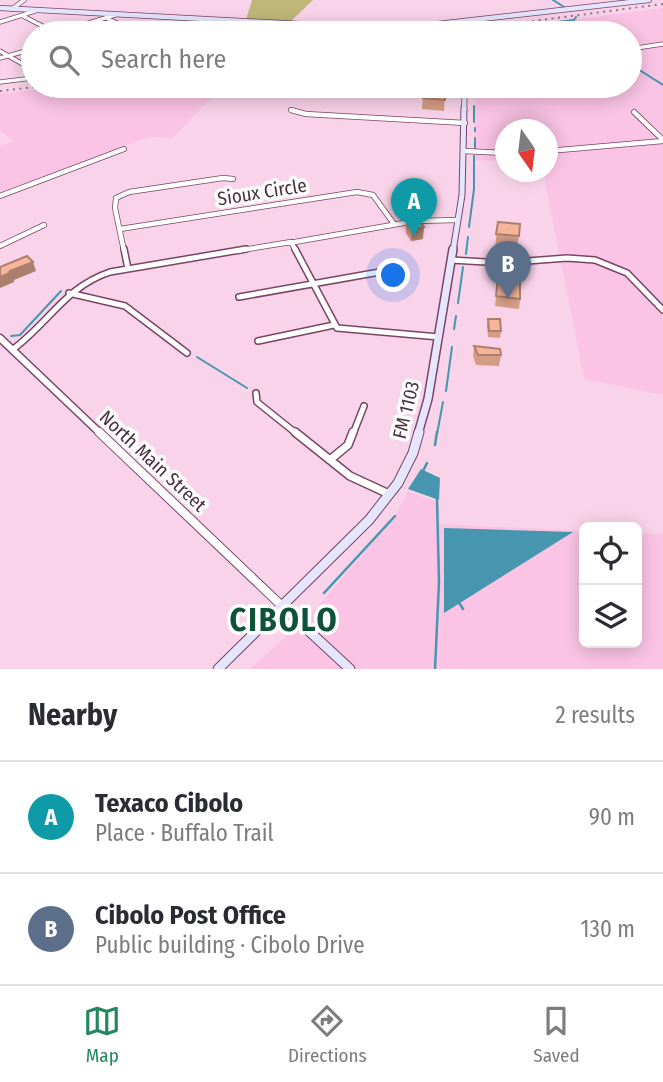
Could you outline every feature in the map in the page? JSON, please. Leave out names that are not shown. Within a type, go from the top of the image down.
[{"type":"main road","points":[[482,21],[649,0]]},
{"type":"main road","points":[[0,8],[218,21]]},
{"type":"main road","name":"FM 1103","points":[[218,669],[344,547],[389,494],[407,467],[423,424],[458,220],[465,98]]},
{"type":"main road","points":[[283,607],[350,669]]},
{"type":"street","points":[[12,9],[24,0]]},
{"type":"street","points":[[0,22],[38,10]]},
{"type":"street","points":[[101,21],[115,15]]},
{"type":"street","points":[[23,16],[33,21]]},
{"type":"street","points":[[108,19],[113,21]]},
{"type":"street","points":[[642,47],[663,44]]},
{"type":"street","points":[[0,51],[21,63]]},
{"type":"street","points":[[0,58],[21,52]]},
{"type":"street","points":[[0,82],[21,79]]},
{"type":"street","points":[[291,110],[306,114],[465,122]]},
{"type":"street","points":[[634,112],[663,140]]},
{"type":"street","points":[[558,150],[663,140]]},
{"type":"street","points":[[0,196],[124,149]]},
{"type":"street","points":[[464,151],[495,152]]},
{"type":"street","points":[[128,269],[115,200],[125,193],[223,178],[233,179]]},
{"type":"street","name":"Sioux Circle","points":[[120,229],[357,192],[373,195],[394,224]]},
{"type":"street","points":[[12,350],[27,339],[69,293],[88,278],[394,224],[424,220],[458,220]]},
{"type":"street","points":[[0,246],[44,225]]},
{"type":"street","points":[[291,242],[334,326],[341,330],[439,337]]},
{"type":"street","points":[[451,260],[499,263],[570,259],[600,261],[613,265],[632,277],[663,310]]},
{"type":"street","points":[[239,297],[391,270]]},
{"type":"street","points":[[69,293],[125,306],[187,353]]},
{"type":"street","points":[[258,341],[334,326]]},
{"type":"street","name":"North Main Street","points":[[0,338],[283,607]]},
{"type":"street","points":[[256,393],[257,402],[361,482],[389,494]]},
{"type":"street","points":[[331,459],[348,445],[364,406]]},
{"type":"shaded area","points":[[252,0],[313,0],[291,21],[246,20]]},
{"type":"shaded area","points":[[663,8],[663,395],[584,379],[545,182],[558,182],[558,119],[495,119],[495,160],[473,161],[476,98],[642,98],[642,21],[563,21]]},
{"type":"shaded area","points":[[21,91],[21,98],[212,98],[172,138],[149,137],[0,193],[0,146],[14,141],[0,130],[0,94]]},
{"type":"shaded area","points":[[408,491],[439,503],[440,524],[579,531],[579,648],[642,648],[642,533],[663,534],[663,669],[250,669],[316,609],[395,516]]},
{"type":"water","points":[[421,469],[440,478],[439,500],[408,489]]},
{"type":"water","points":[[444,528],[573,532],[444,613]]},
{"type":"building","points":[[418,219],[424,227],[412,229],[406,221]]},
{"type":"building","points":[[498,222],[520,224],[519,236],[496,234]]},
{"type":"building","points":[[27,256],[33,262],[0,277],[0,267]]},
{"type":"building","points":[[498,277],[520,278],[520,299],[496,296]]},
{"type":"building","points":[[488,319],[500,319],[501,331],[489,331]]},
{"type":"building","points":[[474,346],[500,349],[501,355],[478,355]]},
{"type":"waterway","points":[[553,0],[564,7]]},
{"type":"waterway","points":[[566,21],[574,20]]},
{"type":"waterway","points":[[642,72],[663,85]]},
{"type":"waterway","points":[[474,106],[474,122]]},
{"type":"waterway","points":[[475,138],[475,148]]},
{"type":"waterway","points":[[469,227],[474,189],[474,156]]},
{"type":"waterway","points":[[466,254],[468,237]]},
{"type":"waterway","points":[[458,303],[463,267]]},
{"type":"waterway","points":[[11,336],[20,335],[61,291]]},
{"type":"waterway","points":[[454,329],[456,316]]},
{"type":"waterway","points":[[446,391],[452,347]]},
{"type":"waterway","points":[[197,357],[247,388]]},
{"type":"waterway","points":[[437,434],[443,402]]},
{"type":"waterway","points":[[435,445],[437,432]]},
{"type":"waterway","points":[[423,471],[427,463]]},
{"type":"waterway","points":[[435,669],[439,582],[437,499]]},
{"type":"waterway","points":[[324,593],[395,516]]},
{"type":"waterway","points":[[458,601],[463,609]]},
{"type":"railway","points":[[533,21],[663,4]]},
{"type":"railway","points":[[0,91],[21,89]]},
{"type":"place","name":"Texaco Cibolo","points":[[414,236]]},
{"type":"place","name":"Cibolo Post Office","points":[[508,299]]},
{"type":"district","name":"CIBOLO","points":[[284,620]]}]
